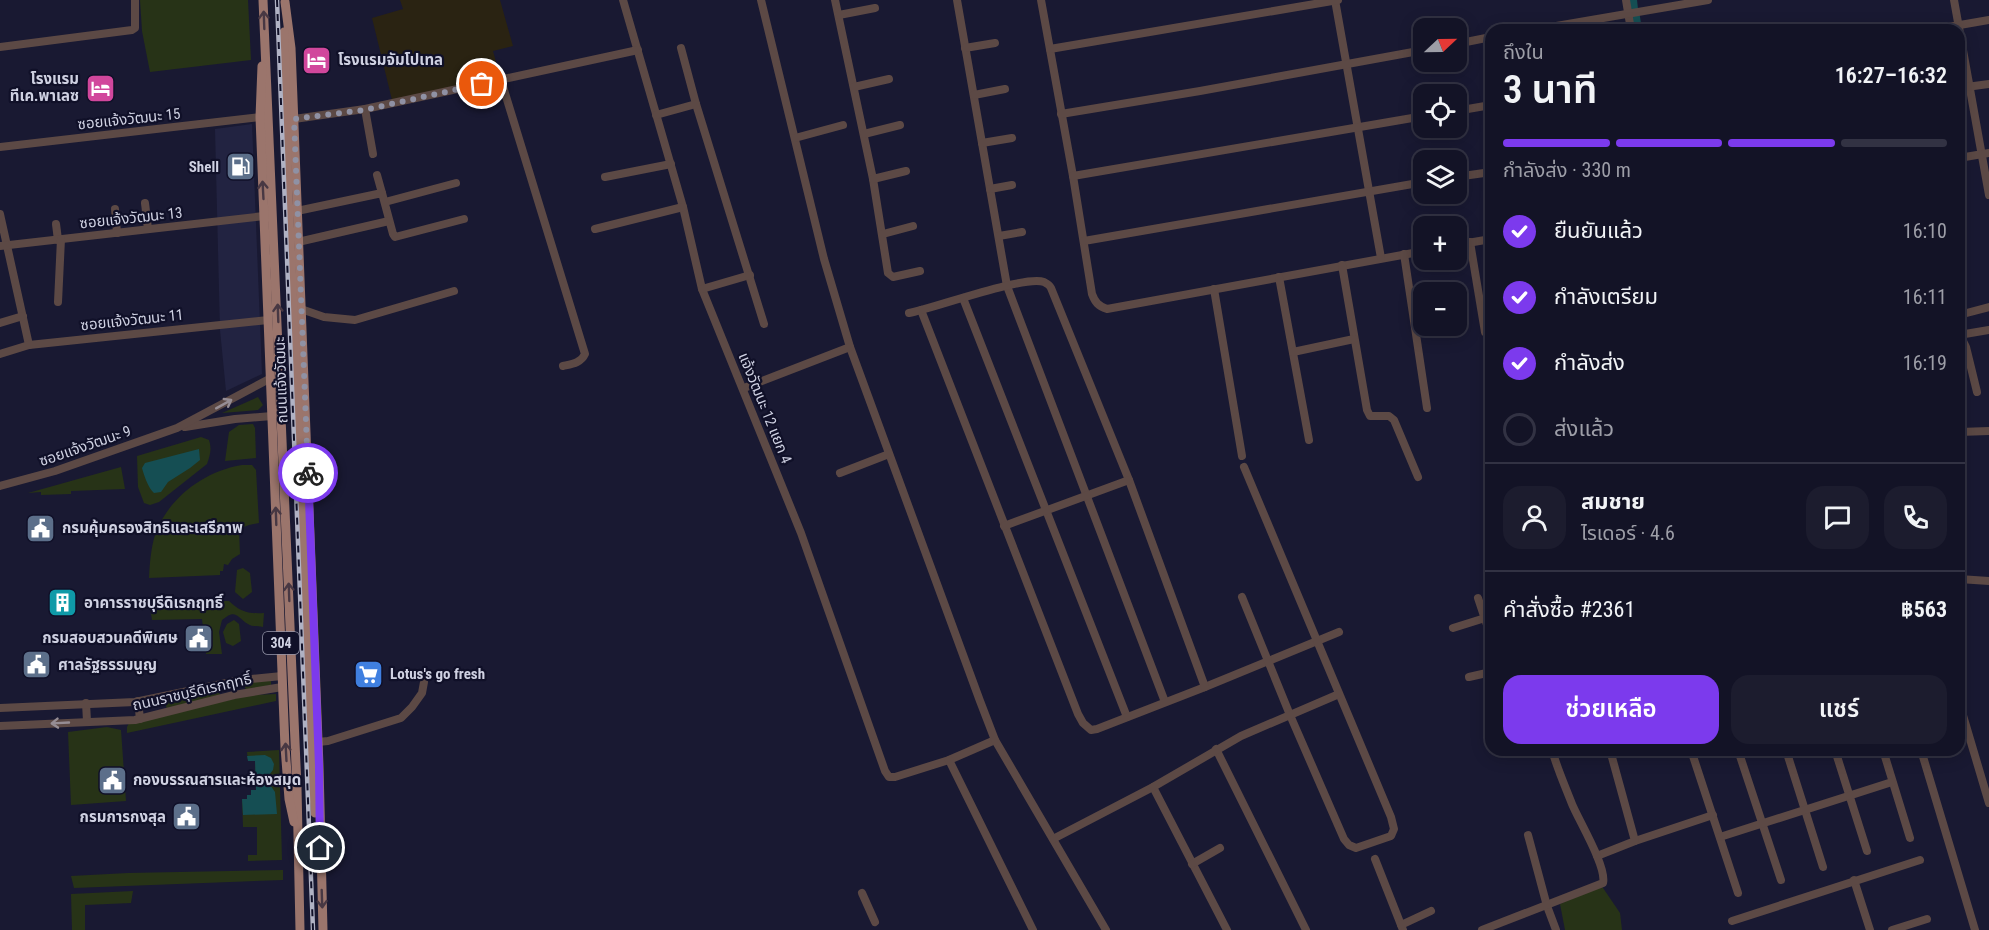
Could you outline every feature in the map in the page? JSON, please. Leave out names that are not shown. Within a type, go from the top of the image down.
[{"type":"main road","name":"ถนนแจ้งวัฒนะ","points":[[263,0],[297,788],[296,831],[300,930]]},
{"type":"main road","name":"ถนนแจ้งวัฒนะ","points":[[285,1],[291,48],[294,119],[323,930]]},
{"type":"main road","name":"ถนนแจ้งวัฒนะ","points":[[285,1],[283,49],[312,788],[319,826]]},
{"type":"main road","name":"ถนนแจ้งวัฒนะ","points":[[264,40],[260,117],[282,681],[289,799],[296,831]]},
{"type":"main road","points":[[270,361],[274,367],[286,369],[297,365],[303,357]]},
{"type":"main road","points":[[272,416],[305,414]]},
{"type":"main road","points":[[273,454],[276,448],[289,443],[300,448],[307,456]]},
{"type":"street","points":[[0,47],[132,30],[135,28],[136,20],[135,0]]},
{"type":"street","name":"แจ้งวัฒนะ 12 แยก 4","points":[[623,0],[683,207],[702,289],[801,533],[885,771],[889,777],[895,777],[949,759]]},
{"type":"street","points":[[761,0],[824,259],[850,348],[994,740],[1106,930]]},
{"type":"street","points":[[835,0],[873,179],[890,276],[920,271]]},
{"type":"street","points":[[957,0],[1007,286],[1165,702]]},
{"type":"street","points":[[1041,0],[1092,294],[1095,302],[1100,306],[1107,309],[1413,253]]},
{"type":"street","points":[[1050,50],[1336,0],[1345,64],[1381,258]]},
{"type":"street","points":[[1626,0],[1630,24]]},
{"type":"street","points":[[1567,24],[1708,0]]},
{"type":"street","points":[[1954,0],[1959,24]]},
{"type":"street","points":[[839,15],[875,8]]},
{"type":"street","points":[[1965,24],[1989,20]]},
{"type":"street","points":[[1467,42],[1485,39]]},
{"type":"street","points":[[965,48],[995,43]]},
{"type":"street","points":[[681,48],[764,324]]},
{"type":"street","points":[[294,119],[364,110],[638,50]]},
{"type":"street","points":[[1061,114],[1413,52]]},
{"type":"street","points":[[1965,62],[1986,154],[1989,195]]},
{"type":"street","points":[[854,87],[889,79]]},
{"type":"street","points":[[501,80],[585,354],[578,362],[563,366]]},
{"type":"street","points":[[1965,87],[1989,84]]},
{"type":"street","points":[[974,95],[1005,89]]},
{"type":"street","points":[[656,115],[696,104]]},
{"type":"street","points":[[1467,109],[1485,106]]},
{"type":"street","points":[[364,110],[373,154]]},
{"type":"street","name":"ซอยแจ้งวัฒนะ 15","points":[[0,147],[260,117]]},
{"type":"street","points":[[1073,176],[1413,118]]},
{"type":"street","points":[[795,138],[843,125]]},
{"type":"street","points":[[864,134],[900,125]]},
{"type":"street","points":[[982,143],[1012,138]]},
{"type":"street","points":[[1965,157],[1986,154]]},
{"type":"street","points":[[605,177],[671,164]]},
{"type":"street","points":[[873,179],[906,171]]},
{"type":"street","points":[[1467,175],[1485,173]]},
{"type":"street","points":[[377,175],[395,237],[464,219]]},
{"type":"street","points":[[385,202],[456,183]]},
{"type":"street","points":[[1084,241],[1413,184]]},
{"type":"street","points":[[990,189],[1012,185]]},
{"type":"street","points":[[297,211],[382,193]]},
{"type":"street","points":[[145,203],[148,229]]},
{"type":"street","points":[[595,229],[683,207]]},
{"type":"street","points":[[115,209],[117,233]]},
{"type":"street","points":[[0,214],[3,246],[29,345]]},
{"type":"street","name":"ซอยแจ้งวัฒนะ 13","points":[[3,246],[264,216]]},
{"type":"street","points":[[298,243],[389,221]]},
{"type":"street","points":[[56,224],[59,239],[58,302]]},
{"type":"street","points":[[882,234],[913,226]]},
{"type":"street","points":[[999,236],[1022,232]]},
{"type":"street","points":[[1467,243],[1485,240]]},
{"type":"street","points":[[1470,242],[1485,332]]},
{"type":"street","points":[[1404,254],[1427,408]]},
{"type":"street","points":[[1342,265],[1370,416],[1389,416],[1394,420],[1418,477]]},
{"type":"street","points":[[702,289],[750,275]]},
{"type":"street","points":[[1279,277],[1309,440]]},
{"type":"street","points":[[909,313],[1007,286],[1035,281],[1044,282],[1051,288],[1129,480],[1205,687]]},
{"type":"street","points":[[1214,289],[1242,456]]},
{"type":"street","points":[[301,309],[324,317],[355,320],[454,291]]},
{"type":"street","points":[[963,298],[1127,717]]},
{"type":"street","points":[[1965,313],[1989,307]]},
{"type":"street","points":[[921,310],[1078,714],[1091,730],[1205,687],[1339,632]]},
{"type":"street","points":[[0,323],[23,316]]},
{"type":"street","name":"ซอยแจ้งวัฒนะ 11","points":[[0,354],[29,345],[268,320]]},
{"type":"street","points":[[1965,334],[1989,330]]},
{"type":"street","points":[[1293,352],[1354,339]]},
{"type":"street","points":[[1965,345],[1977,392]]},
{"type":"street","points":[[744,388],[850,348]]},
{"type":"street","name":"ซอยแจ้งวัฒนะ 9","points":[[0,486],[46,474],[177,428],[271,378]]},
{"type":"street","name":"ซอยแจ้งวัฒนะ 9","points":[[177,428],[272,416]]},
{"type":"street","points":[[1965,432],[1989,431]]},
{"type":"street","points":[[840,473],[890,454]]},
{"type":"street","points":[[1242,597],[1344,839],[1356,848],[1391,836],[1394,829],[1391,817],[1244,467]]},
{"type":"street","points":[[1004,526],[1129,480]]},
{"type":"street","points":[[1965,580],[1989,582]]},
{"type":"street","points":[[1453,628],[1485,618],[1479,598]]},
{"type":"street","points":[[1469,677],[1485,673]]},
{"type":"street","name":"ถนนราชบุรีดิเรกฤทธิ์","points":[[0,708],[138,701],[241,680],[282,681]]},
{"type":"street","name":"ถนนราชบุรีดิเรกฤทธิ์","points":[[0,726],[140,719],[282,681]]},
{"type":"street","points":[[318,742],[328,741],[401,718],[422,693],[424,682]]},
{"type":"street","points":[[1053,839],[1153,787],[1241,736],[1339,694]]},
{"type":"street","points":[[161,697],[163,713]]},
{"type":"street","points":[[138,701],[140,719]]},
{"type":"street","points":[[86,703],[87,721]]},
{"type":"street","points":[[1965,722],[1989,803]]},
{"type":"street","points":[[994,740],[949,759],[1033,930]]},
{"type":"street","points":[[1216,749],[1306,930]]},
{"type":"street","points":[[1487,929],[1603,883],[1604,878],[1597,856],[1573,805],[1554,756]]},
{"type":"street","points":[[1612,756],[1635,841]]},
{"type":"street","points":[[1693,756],[1738,893]]},
{"type":"street","points":[[1740,756],[1781,880]]},
{"type":"street","points":[[1788,756],[1823,867]]},
{"type":"street","points":[[1836,756],[1867,851]]},
{"type":"street","points":[[1885,756],[1910,838]]},
{"type":"street","points":[[1923,756],[1975,930]]},
{"type":"street","points":[[1720,837],[1892,782]]},
{"type":"street","points":[[1153,787],[1227,930]]},
{"type":"street","points":[[1597,856],[1713,815]]},
{"type":"street","points":[[1528,835],[1547,906],[1556,930]]},
{"type":"street","points":[[1192,864],[1220,848]]},
{"type":"street","points":[[1375,860],[1402,927],[1431,911]]},
{"type":"street","points":[[1732,921],[1920,860]]},
{"type":"street","points":[[1854,880],[1870,930]]},
{"type":"street","points":[[862,893],[875,922]]},
{"type":"street","points":[[1892,930],[1927,920]]},
{"type":"shaded area","points":[[140,0],[248,0],[251,60],[150,72],[142,31]]},
{"type":"shaded area","points":[[400,0],[500,0],[513,46],[493,51],[500,76],[392,100],[372,18],[403,9]]},
{"type":"shaded area","points":[[252,124],[262,374],[226,391],[220,330],[215,129]]},
{"type":"shaded area","points":[[258,397],[263,405],[258,410],[222,413]]},
{"type":"shaded area","points":[[253,424],[256,458],[225,461],[229,432],[239,425]]},
{"type":"shaded area","points":[[201,437],[209,440],[210,443],[207,464],[159,502],[150,505],[144,503],[138,487],[137,456]]},
{"type":"shaded area","points":[[199,449],[200,460],[168,482],[161,492],[152,491],[142,468],[145,463]]},
{"type":"shaded area","points":[[242,465],[252,465],[256,470],[259,523],[239,529],[240,554],[228,565],[224,564],[220,575],[149,578],[151,552],[156,533],[173,504],[182,494],[204,479]]},
{"type":"shaded area","points":[[121,467],[125,489],[71,491],[71,494],[28,493]]},
{"type":"shaded area","points":[[243,568],[250,573],[252,592],[243,599],[235,592],[237,570]]},
{"type":"shaded area","points":[[224,597],[224,601],[229,601],[245,612],[264,613],[263,627],[250,625],[233,614],[222,620],[219,632],[222,654],[206,654],[202,619],[152,620],[150,607]]},
{"type":"shaded area","points":[[234,620],[239,624],[241,641],[233,646],[226,643],[223,632],[227,624]]},
{"type":"shaded area","points":[[271,680],[271,685],[247,690],[245,688],[246,682]]},
{"type":"shaded area","points":[[219,688],[220,695],[168,709],[166,707],[167,700]]},
{"type":"shaded area","points":[[276,694],[276,701],[127,733],[129,723],[135,721],[251,695]]},
{"type":"shaded area","points":[[107,727],[121,730],[126,801],[71,805],[68,732]]},
{"type":"shaded area","points":[[279,750],[282,860],[248,861],[248,855],[257,855],[257,827],[243,827],[242,799],[247,799],[247,795],[251,795],[251,790],[256,790],[255,761],[248,761],[247,752]]},
{"type":"shaded area","points":[[265,755],[271,758],[274,764],[273,770],[266,779],[275,792],[277,814],[243,815],[242,799],[247,799],[247,795],[251,795],[251,790],[256,790],[255,761],[248,761],[247,756]]},
{"type":"shaded area","points":[[283,870],[283,880],[74,888],[71,876],[128,873]]},
{"type":"shaded area","points":[[1601,885],[1620,913],[1622,930],[1565,930],[1560,904]]},
{"type":"shaded area","points":[[133,891],[131,903],[85,905],[85,930],[72,930],[71,894]]},
{"type":"waterway","points":[[1633,0],[1634,9]]},
{"type":"waterway","points":[[1636,17],[1637,24]]},
{"type":"railway","points":[[277,0],[313,930]]},
{"type":"way so far","points":[[308,473],[294,119],[364,110],[482,84]]},
{"type":"place","name":"โรงแรมจัมโปเทล","points":[[317,60]]},
{"type":"place","name":"โรงแรม ทีเค.พาเลซ","points":[[100,88]]},
{"type":"place","name":"Shell","points":[[240,167]]},
{"type":"place","name":"กรมคุ้มครองสิทธิและเสรีภาพ","points":[[41,528]]},
{"type":"place","name":"อาคารราชบุรีดิเรกฤทธิ์","points":[[63,603]]},
{"type":"place","name":"กรมสอบสวนคดีพิเศษ","points":[[199,638]]},
{"type":"place","name":"ศาลรัฐธรรมนูญ","points":[[37,665]]},
{"type":"place","name":"Lotus's go fresh","points":[[369,674]]},
{"type":"place","name":"กองบรรณสารและห้องสมุด","points":[[112,780]]},
{"type":"place","name":"กรมการกงสุล","points":[[187,817]]},
{"type":"route","points":[[308,473],[320,848]]}]
